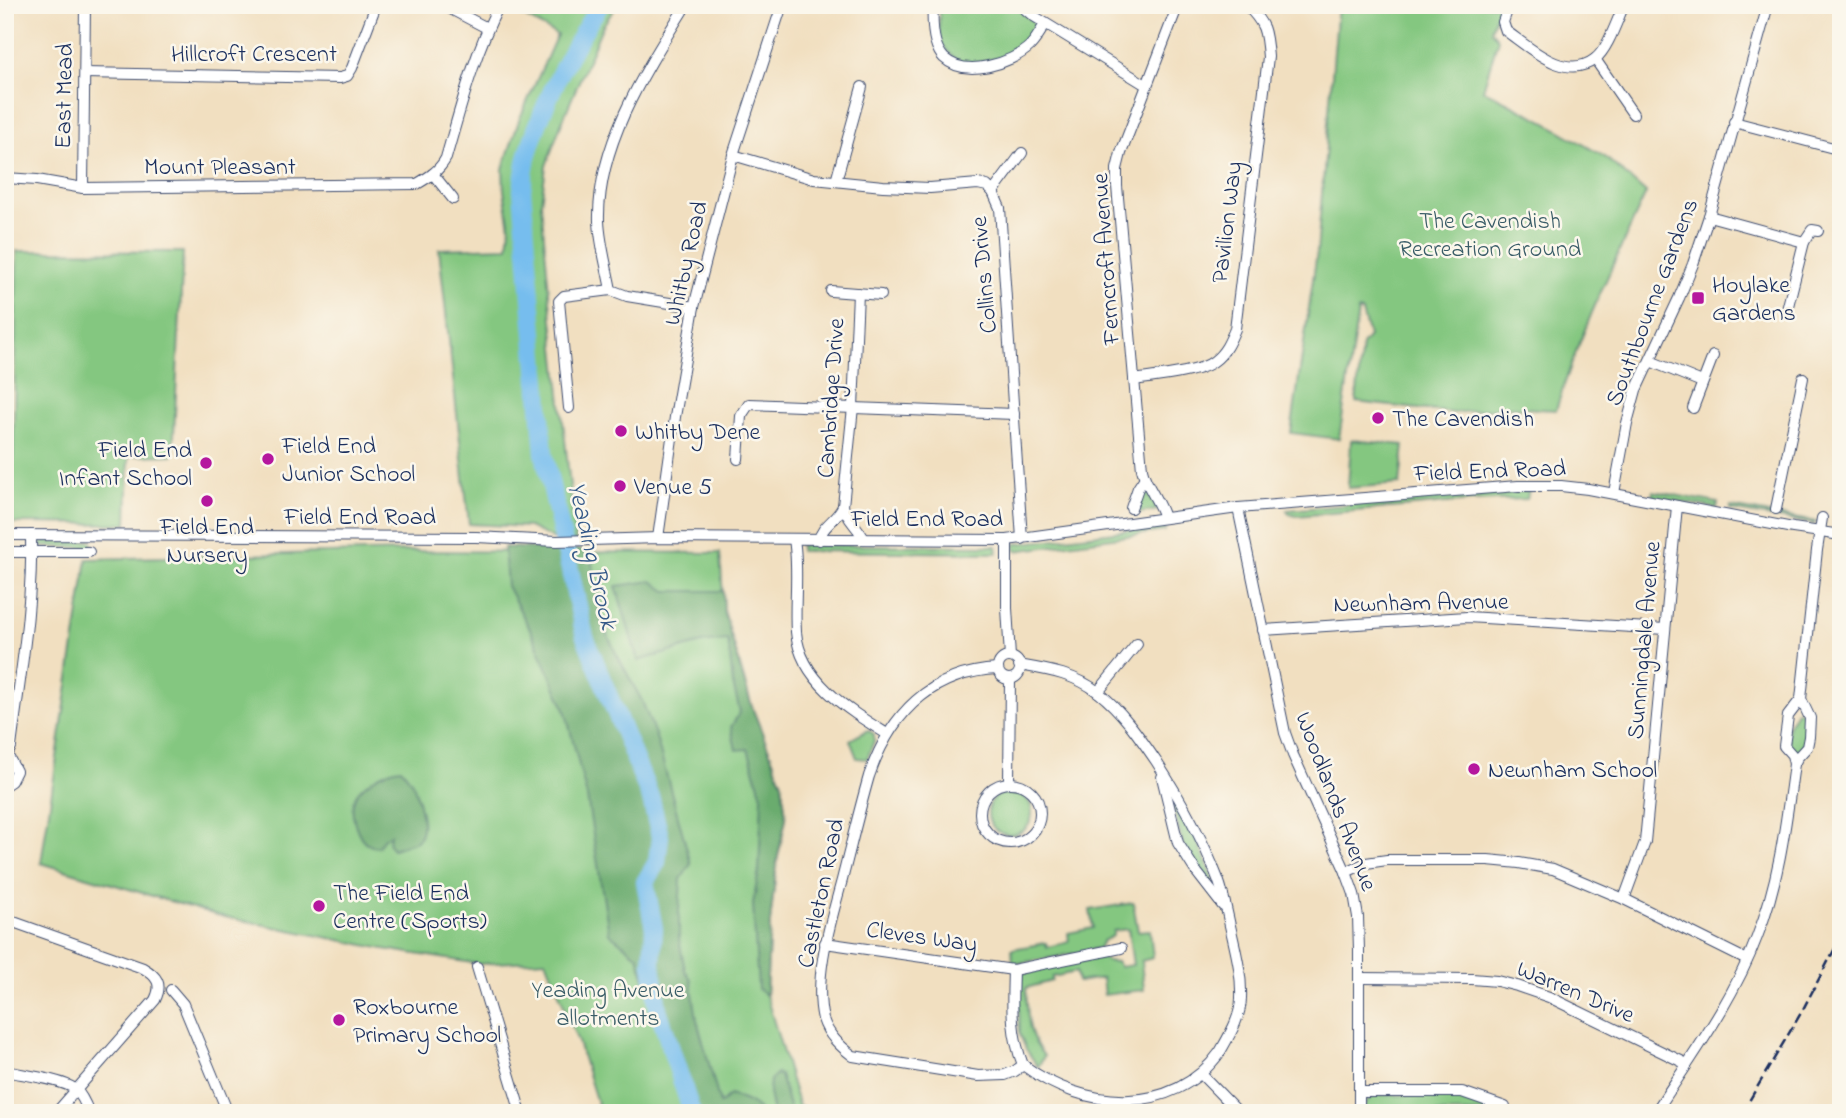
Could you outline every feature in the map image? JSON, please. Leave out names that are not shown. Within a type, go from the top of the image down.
[{"type":"street","name":"East Mead","points":[[83,188],[85,5]]},
{"type":"street","name":"Hillcroft Crescent","points":[[85,73],[349,78],[376,5]]},
{"type":"street","points":[[443,5],[487,28]]},
{"type":"street","points":[[453,199],[433,174],[446,158],[468,78],[499,5]]},
{"type":"street","points":[[611,290],[599,222],[601,194],[610,149],[641,79],[686,5]]},
{"type":"street","name":"Whitby Road","points":[[658,538],[694,307],[733,155],[782,5]]},
{"type":"street","points":[[933,5],[936,45],[943,57],[954,65],[967,68],[986,66],[1016,57],[1032,45],[1045,24]]},
{"type":"street","points":[[1020,5],[1045,24],[1146,85]]},
{"type":"street","name":"Ferncroft Avenue","points":[[1164,518],[1159,503],[1144,479],[1117,169],[1146,85],[1178,5]]},
{"type":"street","name":"Pavilion Way","points":[[1134,380],[1190,371],[1212,363],[1227,347],[1234,329],[1268,57],[1266,36],[1259,19],[1246,5]]},
{"type":"street","points":[[1509,5],[1503,22],[1506,31],[1555,63],[1570,66],[1595,59],[1606,44],[1624,5]]},
{"type":"street","name":"Southbourne Gardens","points":[[1614,493],[1636,390],[1684,287],[1709,216],[1768,5]]},
{"type":"street","points":[[1595,59],[1633,114]]},
{"type":"street","points":[[836,181],[862,86]]},
{"type":"street","points":[[1734,122],[1841,150]]},
{"type":"street","points":[[993,192],[1022,153]]},
{"type":"street","name":"Collins Drive","points":[[733,155],[814,179],[930,188],[978,184],[987,186],[993,192],[1000,208],[1022,539]]},
{"type":"street","name":"Mount Pleasant","points":[[5,178],[83,188],[404,186],[416,184],[433,174]]},
{"type":"street","points":[[1709,216],[1804,242]]},
{"type":"street","points":[[1787,310],[1804,242],[1812,230],[1818,231]]},
{"type":"street","points":[[569,408],[559,302],[564,296],[611,290],[627,296],[694,307]]},
{"type":"street","points":[[831,291],[881,295]]},
{"type":"street","name":"Cambridge Drive","points":[[819,540],[820,531],[840,513],[843,506],[853,407],[858,293]]},
{"type":"street","points":[[1693,408],[1713,356]]},
{"type":"street","points":[[1650,361],[1702,382]]},
{"type":"street","points":[[1776,509],[1803,378]]},
{"type":"street","points":[[738,459],[741,416],[749,404],[1014,414]]},
{"type":"street","name":"Ferncroft Avenue","points":[[1131,508],[1144,479]]},
{"type":"street","name":"Field End Road","points":[[5,535],[476,537],[557,541],[658,538],[1007,540],[1238,508],[1518,486],[1561,486],[1614,493],[1841,535]]},
{"type":"street","name":"Cambridge Drive","points":[[843,506],[864,539]]},
{"type":"street","name":"Sunningdale Avenue","points":[[1623,899],[1645,842],[1677,506]]},
{"type":"street","name":"Woodlands Avenue","points":[[1238,508],[1285,733],[1354,894],[1358,917],[1360,978],[1359,1113]]},
{"type":"street","points":[[1655,1113],[1729,998],[1757,938],[1774,882],[1783,847],[1794,764],[1807,747],[1810,727],[1810,718],[1801,699],[1822,518]]},
{"type":"street","points":[[5,785],[11,781],[16,771],[7,758],[29,609],[31,535]]},
{"type":"street","points":[[794,539],[796,635],[801,653],[809,669],[825,689],[887,734]]},
{"type":"street","points":[[1007,540],[1010,657]]},
{"type":"street","points":[[5,552],[89,552]]},
{"type":"street","name":"Newnham Avenue","points":[[1263,630],[1466,617],[1665,629]]},
{"type":"street","points":[[1098,692],[1137,644]]},
{"type":"street","points":[[1010,657],[1016,659],[1019,665],[1018,674],[1010,679],[1003,678],[998,669],[1001,660],[1010,657]]},
{"type":"street","points":[[1019,665],[1064,673],[1098,692],[1120,713],[1138,734],[1174,788],[1219,881],[1237,954],[1241,1000],[1228,1038],[1202,1074],[1148,1101],[1103,1101],[1060,1088],[1023,1065],[1015,1046],[1012,1022],[1013,970],[1121,947]]},
{"type":"street","name":"Castleton Road","points":[[998,669],[961,675],[938,686],[916,699],[887,734],[869,776],[825,943],[820,998],[828,1031],[853,1056],[978,1076],[1005,1075],[1023,1065]]},
{"type":"street","points":[[1009,783],[1010,679]]},
{"type":"street","points":[[1794,764],[1792,755],[1784,746],[1784,738],[1787,716],[1801,699]]},
{"type":"street","points":[[1155,760],[1164,780],[1178,843],[1195,870],[1226,909]]},
{"type":"street","points":[[1009,783],[1019,784],[1029,790],[1036,797],[1040,813],[1033,831],[1027,837],[1012,842],[1002,841],[987,832],[980,814],[981,805],[991,789],[1009,783]]},
{"type":"street","points":[[1346,872],[1366,863],[1387,860],[1488,860],[1553,869],[1623,899],[1747,960]]},
{"type":"street","points":[[5,919],[143,968],[158,979],[160,985],[155,1000],[56,1113]]},
{"type":"street","name":"Cleves Way","points":[[825,943],[1013,970]]},
{"type":"street","points":[[477,967],[521,1113]]},
{"type":"street","name":"Warren Drive","points":[[1360,978],[1472,979],[1517,986],[1549,997],[1687,1064]]},
{"type":"street","points":[[171,990],[183,1004],[228,1113]]},
{"type":"street","points":[[5,1071],[65,1084],[80,1094],[89,1113]]},
{"type":"street","points":[[1202,1074],[1239,1113]]},
{"type":"street","points":[[1360,1092],[1462,1092],[1505,1107]]},
{"type":"green space","points":[[617,5],[602,27],[561,124],[546,166],[541,203],[576,541],[557,541],[529,527],[469,524],[439,249],[508,247],[510,227],[503,169],[519,120],[557,35],[507,7]]},
{"type":"green space","points":[[939,5],[1013,5],[1034,22],[1031,38],[1013,53],[981,62],[959,61],[946,50],[940,39]]},
{"type":"green space","name":"The Cavendish Recreation Ground","points":[[1338,5],[1499,5],[1491,30],[1498,39],[1483,90],[1605,157],[1646,193],[1586,327],[1556,410],[1505,407],[1454,413],[1356,402],[1362,345],[1369,337],[1362,312],[1358,311],[1339,439],[1291,433],[1317,252]]},
{"type":"green space","points":[[17,251],[183,252],[173,455],[129,456],[127,524],[12,523]]},
{"type":"green space","points":[[1351,440],[1404,445],[1400,484],[1348,488]]},
{"type":"green space","points":[[1146,490],[1158,510],[1133,514],[1140,494]]},
{"type":"green space","points":[[1529,491],[1526,499],[1296,516],[1289,514],[1287,510],[1478,494]]},
{"type":"green space","points":[[1653,491],[1718,503],[1717,508],[1652,497]]},
{"type":"green space","points":[[1731,507],[1816,522],[1814,524],[1730,510]]},
{"type":"green space","points":[[1165,526],[1165,531],[1016,551],[1015,544]]},
{"type":"green space","points":[[42,541],[92,541],[92,547],[40,547]]},
{"type":"green space","points":[[800,545],[996,546],[997,553],[800,551]]},
{"type":"green space","points":[[504,547],[583,550],[592,563],[599,593],[600,618],[642,701],[656,737],[691,864],[681,879],[679,939],[720,1104],[730,1095],[751,1104],[761,1113],[685,1113],[638,956],[609,933],[587,797],[565,709],[531,631],[507,586]]},
{"type":"green space","name":"Yeading Avenue allotments","points":[[407,551],[720,553],[724,611],[752,707],[782,783],[786,818],[777,861],[766,995],[799,1107],[833,1113],[600,1113],[578,1042],[546,960],[479,964],[384,949],[220,916],[41,863],[87,559]]},
{"type":"green space","points":[[652,581],[666,591],[723,591],[724,611],[740,668],[752,707],[782,783],[786,818],[777,861],[766,995],[758,989],[753,904],[759,870],[762,796],[748,749],[736,750],[731,727],[740,712],[733,684],[728,640],[702,643],[638,661],[616,586]]},
{"type":"green space","points":[[1798,710],[1806,715],[1804,746],[1791,751],[1788,729]]},
{"type":"green space","points":[[868,730],[874,734],[874,741],[867,759],[857,758],[850,740]]},
{"type":"green space","points":[[401,768],[416,792],[422,818],[421,833],[417,841],[393,849],[388,843],[390,834],[378,847],[370,846],[361,837],[354,819],[355,797],[372,779]]},
{"type":"green space","points":[[1010,791],[1025,798],[1032,813],[1025,828],[1010,835],[995,828],[988,813],[995,798]]},
{"type":"green space","points":[[1172,795],[1192,828],[1216,890],[1183,845]]},
{"type":"green space","points":[[1133,903],[1138,931],[1150,930],[1153,958],[1141,961],[1144,990],[1104,995],[1102,978],[1078,982],[1076,972],[1052,977],[1052,981],[1026,988],[1031,1032],[1044,1056],[1038,1067],[1020,1035],[1018,985],[1021,975],[1035,969],[1101,957],[1117,962],[1120,967],[1133,965],[1128,929],[1113,931],[1113,936],[1103,941],[1099,948],[1056,957],[1013,964],[1012,949],[1046,943],[1047,947],[1069,942],[1068,933],[1093,928],[1090,910]]},
{"type":"green space","points":[[777,1074],[780,1075],[791,1113],[773,1113],[769,1093],[770,1080]]},
{"type":"green space","points":[[1376,1095],[1458,1097],[1487,1106],[1495,1113],[1364,1113],[1367,1102]]},
{"type":"waterway","name":"Yeading Brook","points":[[600,5],[569,56],[544,110],[528,152],[522,190],[544,454],[585,637],[651,799],[660,837],[657,862],[645,882],[654,928],[652,964],[658,1009],[692,1113]]},
{"type":"railway","points":[[1742,1113],[1801,1013],[1841,937]]},
{"type":"place","name":"Hoylake Gardens","points":[[1698,298]]},
{"type":"place","name":"The Cavendish","points":[[1378,418]]},
{"type":"place","name":"Whitby Dene","points":[[621,431]]},
{"type":"place","name":"Field End Junior School","points":[[268,459]]},
{"type":"place","name":"Field End Infant School","points":[[206,463]]},
{"type":"place","name":"Venue 5","points":[[620,486]]},
{"type":"place","name":"Field End Nursery","points":[[207,501]]},
{"type":"place","name":"Newnham School","points":[[1474,769]]},
{"type":"place","name":"The Field End Centre (Sports)","points":[[319,906]]},
{"type":"place","name":"Roxbourne Primary School","points":[[339,1020]]}]
